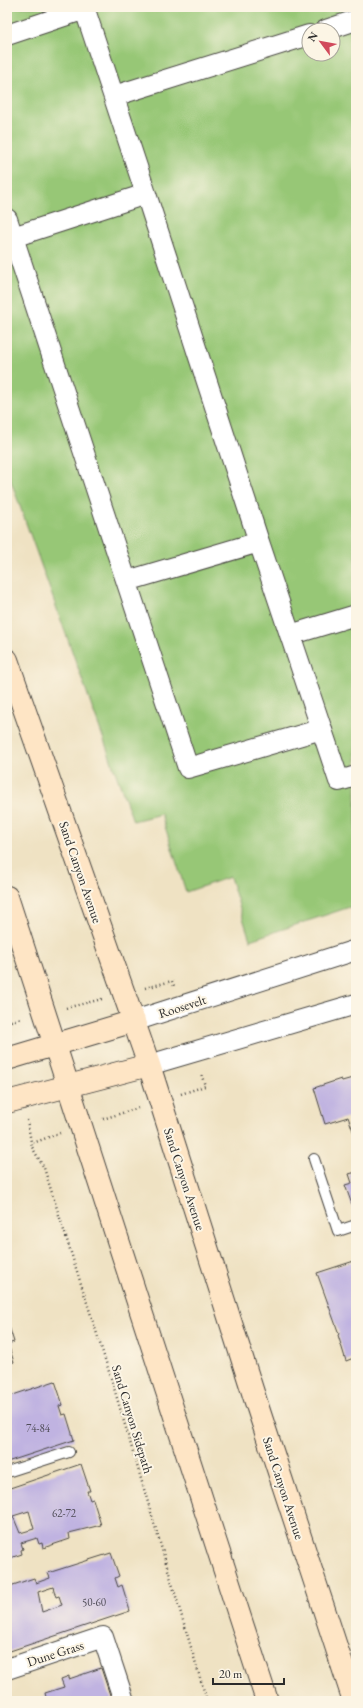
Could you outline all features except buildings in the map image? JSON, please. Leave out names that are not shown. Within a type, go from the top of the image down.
[{"type":"main road","name":"Sand Canyon Avenue","points":[[7,660],[149,1065],[256,1402],[354,1701]]},
{"type":"main road","points":[[7,897],[267,1701]]},
{"type":"main road","name":"Roosevelt","points":[[7,1059],[134,1021]]},
{"type":"main road","points":[[7,1102],[149,1065]]},
{"type":"street","points":[[7,35],[84,8],[339,781],[356,776]]},
{"type":"street","points":[[341,25],[356,20]]},
{"type":"street","points":[[114,96],[301,38]]},
{"type":"street","points":[[146,194],[10,228],[188,768],[322,729]]},
{"type":"street","points":[[127,581],[259,542]]},
{"type":"street","points":[[290,635],[356,615]]},
{"type":"street","name":"Roosevelt","points":[[134,1021],[356,950]]},
{"type":"street","points":[[149,1065],[356,1004]]},
{"type":"street","name":"Dune Grass","points":[[7,1669],[103,1637],[124,1701]]},
{"type":"lane","points":[[314,1159],[338,1231],[356,1225]]},
{"type":"lane","points":[[7,1472],[70,1452]]},
{"type":"path","name":"Sand Canyon Sidepath","points":[[32,1147],[44,1168],[111,1378],[207,1701]]},
{"type":"green space","points":[[7,7],[356,7],[356,905],[250,940],[230,877],[186,892],[161,814],[133,821],[7,470]]}]
